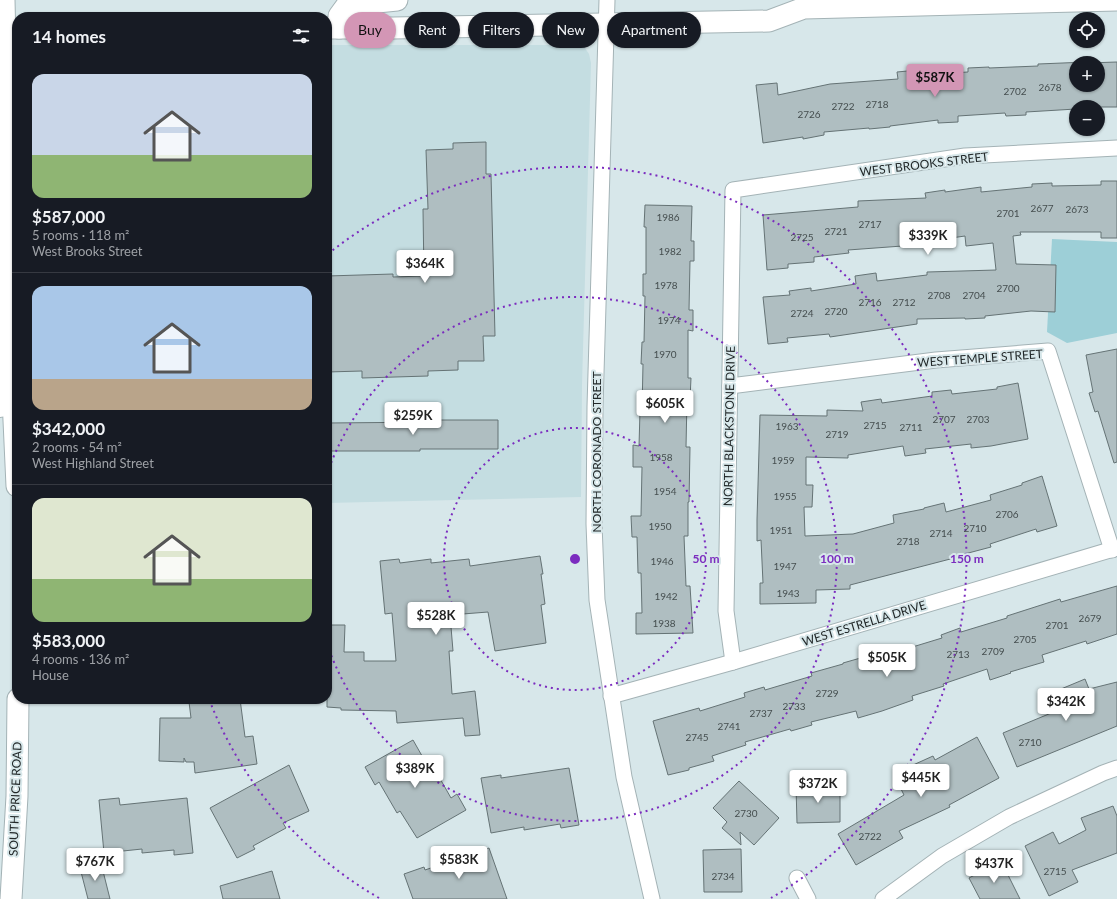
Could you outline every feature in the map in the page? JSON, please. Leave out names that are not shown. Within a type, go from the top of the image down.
[{"type":"highway","points":[[0,406],[10,333]]},
{"type":"main road","points":[[4,0],[7,32],[10,333],[12,377]]},
{"type":"main road","points":[[397,0],[347,5],[341,11],[333,28],[769,21],[804,8],[1001,1],[1117,0]]},
{"type":"main road","points":[[784,0],[804,8]]},
{"type":"main road","name":"SOUTH PRICE ROAD","points":[[11,899],[16,796],[18,704]]},
{"type":"street","name":"NORTH CORONADO STREET","points":[[607,0],[595,407],[594,524],[597,600],[624,777],[652,899]]},
{"type":"street","name":"WEST BROOKS STREET","points":[[733,190],[965,156],[1117,148]]},
{"type":"street","name":"NORTH BLACKSTONE DRIVE","points":[[733,190],[726,611],[733,662]]},
{"type":"street","name":"WEST TEMPLE STREET","points":[[730,386],[936,360],[1048,351],[1114,549]]},
{"type":"street","name":"WEST ESTRELLA DRIVE","points":[[611,696],[733,662],[1114,549]]},
{"type":"street","points":[[882,899],[942,856],[1009,817],[1103,773],[1117,768]]},
{"type":"street","points":[[797,878],[808,899]]},
{"type":"shaded area","points":[[332,45],[344,45],[344,48],[396,48],[396,45],[404,45],[404,48],[460,48],[460,45],[468,45],[468,48],[534,48],[534,45],[542,45],[542,48],[585,48],[589,54],[591,63],[582,385],[581,497],[332,503]]},
{"type":"shaded area","points":[[1052,239],[1117,242],[1117,333],[1067,343],[1047,332]]},
{"type":"building","points":[[1105,62],[1117,62],[1117,107],[1105,107],[1105,100],[1069,100],[1069,109],[1026,112],[1026,115],[1006,116],[1005,113],[958,116],[958,122],[938,123],[938,120],[890,127],[824,132],[824,135],[803,139],[803,137],[763,143],[756,85],[777,83],[778,95],[830,84],[898,79],[897,72],[918,70],[919,75],[968,72],[968,68],[1038,66],[1038,64],[1069,63],[1069,92],[1105,92]]},
{"type":"building","points":[[486,142],[486,174],[491,174],[495,336],[483,336],[484,361],[458,361],[458,370],[428,371],[428,376],[362,378],[362,371],[332,372],[332,276],[393,274],[393,277],[424,276],[423,209],[428,209],[426,150],[453,149],[453,143]]},
{"type":"building","points":[[1101,181],[1117,181],[1117,238],[1101,238],[1101,232],[1020,232],[1021,235],[1013,236],[1016,264],[1056,265],[1055,312],[1031,311],[985,316],[985,318],[917,319],[917,324],[830,337],[829,334],[787,338],[788,342],[768,344],[763,297],[790,295],[789,291],[811,288],[811,291],[856,284],[855,276],[876,273],[877,281],[927,275],[927,272],[996,270],[993,243],[966,246],[965,236],[916,243],[916,245],[848,250],[849,253],[814,257],[814,262],[788,264],[788,268],[767,270],[763,215],[858,207],[858,201],[926,198],[925,193],[945,190],[945,192],[981,187],[981,192],[1032,187],[1032,184],[1052,183],[1052,186],[1101,185]]},
{"type":"building","points":[[645,205],[692,206],[691,241],[694,241],[694,261],[690,261],[689,310],[693,310],[693,331],[688,330],[688,378],[691,378],[690,399],[687,399],[686,447],[690,447],[689,502],[688,536],[684,536],[686,586],[690,586],[693,633],[636,634],[636,613],[642,613],[641,573],[638,573],[637,537],[632,537],[631,516],[641,516],[642,467],[633,467],[633,445],[639,446],[640,411],[642,411],[643,364],[641,364],[642,342],[644,342],[645,296],[643,296],[643,274],[646,274],[646,227],[644,227]]},
{"type":"building","points":[[1117,349],[1117,462],[1114,463],[1098,411],[1095,412],[1089,393],[1093,392],[1086,355]]},
{"type":"building","points":[[1018,383],[1028,439],[971,448],[971,444],[925,449],[926,453],[905,456],[903,446],[848,455],[848,458],[806,457],[806,485],[813,485],[812,507],[804,507],[805,536],[853,534],[894,523],[893,515],[924,509],[944,503],[946,512],[991,500],[990,495],[1022,485],[1022,483],[1042,476],[1057,526],[1037,532],[1036,529],[990,544],[991,547],[957,556],[958,557],[850,585],[850,589],[816,590],[816,603],[760,604],[760,583],[763,583],[761,540],[757,541],[757,520],[760,415],[827,416],[827,410],[863,411],[861,402],[881,399],[882,403],[932,396],[932,392],[951,390],[952,394],[997,389],[997,387]]},
{"type":"building","points":[[440,420],[498,420],[498,449],[332,451],[332,423],[440,422]]},
{"type":"building","points":[[540,556],[545,604],[541,605],[546,643],[495,651],[488,612],[450,615],[453,651],[449,651],[452,694],[475,691],[480,735],[465,736],[463,718],[397,723],[396,711],[341,710],[341,708],[327,707],[327,704],[332,704],[332,625],[345,625],[344,652],[364,652],[364,661],[396,661],[392,613],[385,614],[380,561],[399,559],[400,563],[431,559],[431,563],[469,559],[470,566]]},
{"type":"building","points":[[1117,586],[1117,634],[1087,644],[1086,641],[1042,655],[1044,662],[1010,672],[1011,673],[990,680],[987,669],[943,684],[944,686],[912,696],[913,700],[882,711],[858,718],[856,711],[811,722],[812,725],[791,731],[790,729],[745,742],[746,745],[712,756],[714,761],[689,768],[689,770],[668,775],[653,721],[699,708],[700,711],[745,697],[744,693],[764,687],[765,690],[812,676],[811,673],[864,658],[894,647],[896,652],[942,638],[941,635],[960,628],[961,632],[1007,618],[1007,616],[1060,599],[1061,602]]},
{"type":"building","points":[[1085,679],[1089,689],[1117,682],[1117,726],[1017,767],[1003,733],[1056,711],[1049,694]]},
{"type":"building","points":[[189,704],[241,704],[245,737],[253,736],[257,764],[195,773],[194,762],[186,762],[184,758],[184,762],[159,761],[160,718],[191,718]]},
{"type":"building","points":[[977,737],[999,778],[949,805],[950,807],[899,831],[903,838],[856,865],[838,834],[904,795],[898,783],[907,780],[902,770],[933,756],[935,760]]},
{"type":"building","points":[[413,740],[430,770],[434,768],[451,798],[457,794],[466,810],[417,838],[400,811],[397,813],[379,782],[375,785],[365,767]]},
{"type":"building","points":[[289,765],[309,811],[283,823],[286,828],[253,846],[255,849],[237,858],[210,808]]},
{"type":"building","points":[[569,768],[579,825],[561,828],[560,824],[524,830],[524,827],[491,833],[481,778],[501,775],[501,778]]},
{"type":"building","points":[[739,781],[779,818],[754,845],[740,832],[741,845],[722,828],[727,822],[713,808]]},
{"type":"building","points":[[840,785],[840,822],[797,823],[796,786]]},
{"type":"building","points":[[119,798],[120,805],[187,798],[193,853],[174,855],[174,850],[142,853],[142,849],[104,853],[99,800]]},
{"type":"building","points":[[1113,806],[1117,816],[1117,853],[1072,870],[1078,882],[1049,896],[1025,846],[1053,832],[1059,844],[1086,830],[1081,818]]},
{"type":"building","points":[[489,848],[507,899],[413,899],[404,874],[424,867],[425,870]]},
{"type":"building","points":[[741,849],[742,892],[704,892],[703,850]]},
{"type":"building","points":[[1001,861],[1020,899],[980,899],[969,878]]},
{"type":"building","points":[[101,863],[110,899],[88,899],[80,868]]},
{"type":"building","points":[[272,871],[280,899],[223,899],[220,886]]}]
